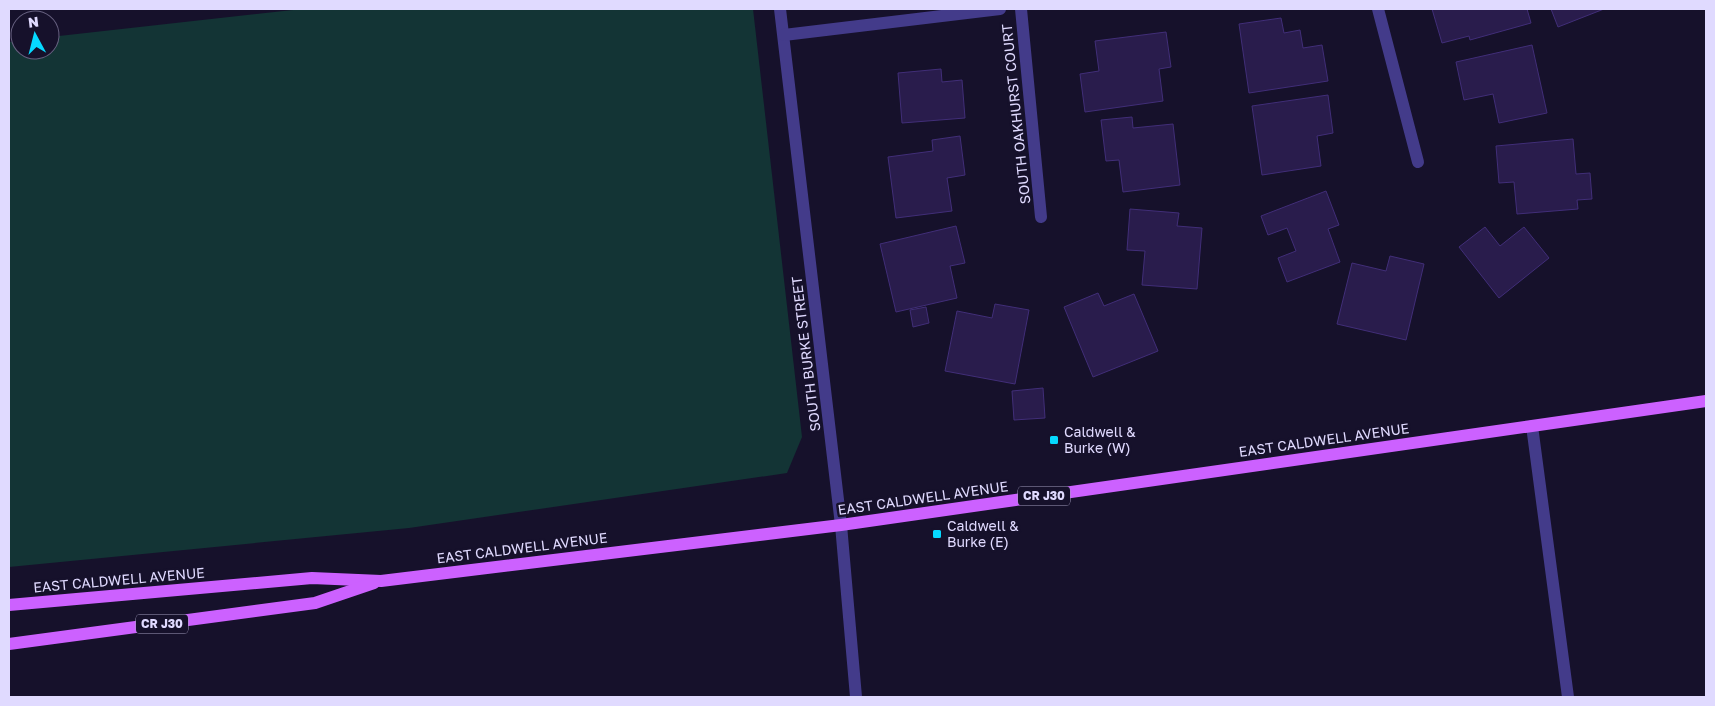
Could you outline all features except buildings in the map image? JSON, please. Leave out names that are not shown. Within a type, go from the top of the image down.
[{"type":"main road","name":"EAST CALDWELL AVENUE","points":[[9,605],[312,578],[381,581],[842,525],[1706,401]]},
{"type":"main road","name":"EAST CALDWELL AVENUE","points":[[9,644],[315,603],[381,581]]},
{"type":"street","name":"SOUTH BURKE STREET","points":[[780,9],[842,525],[856,697]]},
{"type":"street","points":[[784,35],[1000,9]]},
{"type":"street","name":"SOUTH OAKHURST COURT","points":[[1021,9],[1041,216]]},
{"type":"street","points":[[1378,9],[1418,162]]},
{"type":"street","points":[[1532,426],[1568,697]]},
{"type":"green space","points":[[302,9],[753,9],[802,437],[787,473],[409,528],[9,567],[9,42],[10,60],[60,60],[60,36]]},
{"type":"place","name":"Caldwell & Burke (W)","points":[[1054,440]]},
{"type":"place","name":"Caldwell & Burke (E)","points":[[937,534]]}]
